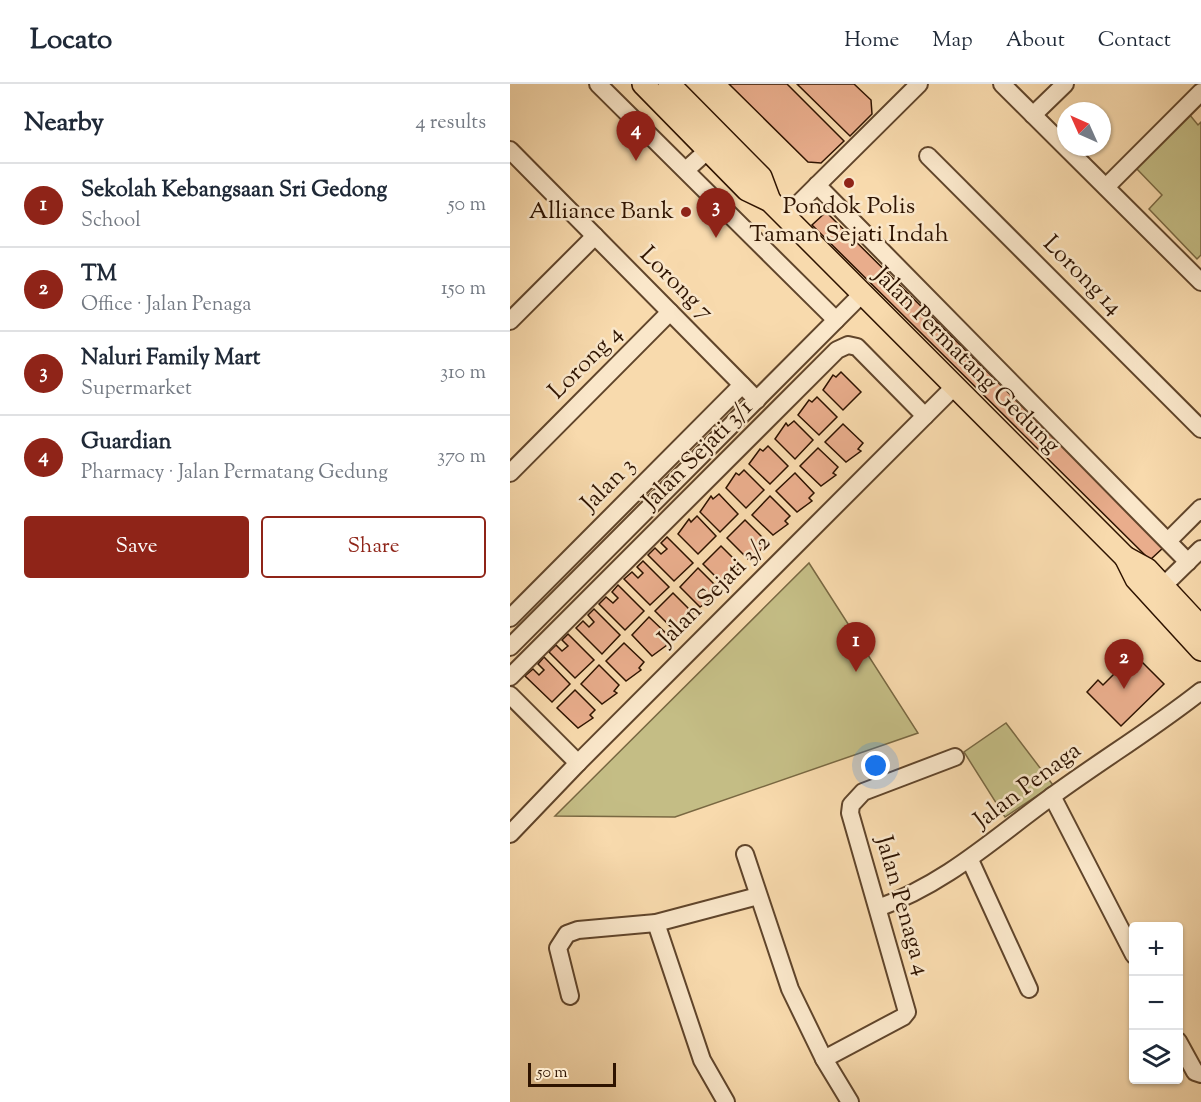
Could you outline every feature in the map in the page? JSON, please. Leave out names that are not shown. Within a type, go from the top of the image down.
[{"type":"main road","name":"Jalan Permatang Gedung","points":[[644,84],[747,190],[770,201],[863,293],[1125,557],[1136,579],[1157,591],[1201,627]]},
{"type":"main road","name":"Jalan Permatang Gedung","points":[[669,84],[761,177],[770,201]]},
{"type":"main road","name":"Jalan Permatang Gedung","points":[[1157,591],[1201,650]]},
{"type":"street","points":[[598,84],[836,320]]},
{"type":"street","points":[[1002,84],[1201,282]]},
{"type":"street","points":[[1033,115],[1065,84]]},
{"type":"street","points":[[786,216],[908,88]]},
{"type":"street","points":[[1106,187],[1201,92]]},
{"type":"street","name":"Lorong 7","points":[[510,150],[756,400]]},
{"type":"street","points":[[686,170],[708,150]]},
{"type":"street","name":"Lorong 14","points":[[928,156],[1201,429]]},
{"type":"street","points":[[817,185],[1188,562]]},
{"type":"street","points":[[513,310],[595,236]]},
{"type":"street","points":[[510,647],[863,293]]},
{"type":"street","name":"Lorong 4","points":[[510,473],[670,312]]},
{"type":"street","name":"Jalan Sejati 3/1","points":[[510,677],[837,350],[848,345],[857,347],[925,416]]},
{"type":"street","name":"Jalan 3","points":[[510,618],[742,385]]},
{"type":"street","name":"Jalan Sejati 3/2","points":[[510,834],[955,386]]},
{"type":"street","points":[[1168,541],[1201,508]]},
{"type":"street","points":[[1157,591],[1201,549]]},
{"type":"street","name":"Jalan Penaga","points":[[878,908],[921,891],[970,861],[1052,796],[1201,691]]},
{"type":"street","points":[[510,695],[578,763]]},
{"type":"street","name":"Jalan Penaga 4","points":[[824,1059],[903,1017],[907,1012],[850,813],[851,805],[863,792],[955,757]]},
{"type":"street","points":[[1052,796],[1129,945]]},
{"type":"street","points":[[745,854],[798,1011],[850,1102]]},
{"type":"street","points":[[970,861],[1029,989]]},
{"type":"street","points":[[570,996],[558,948],[567,934],[578,930],[656,923],[758,896]]},
{"type":"street","points":[[656,923],[699,1054],[726,1102]]},
{"type":"street","points":[[1183,1049],[1195,1072],[1201,1074]]},
{"type":"shaded area","points":[[1189,114],[1198,125],[1201,122],[1201,255],[1197,259],[1149,209],[1162,195],[1135,167]]},
{"type":"shaded area","points":[[809,563],[918,733],[675,817],[555,816]]},
{"type":"shaded area","points":[[1006,723],[1053,785],[1005,817],[964,752]]},
{"type":"building","points":[[729,84],[787,84],[844,141],[821,163],[808,162]]},
{"type":"building","points":[[797,84],[854,84],[871,100],[872,114],[850,136]]},
{"type":"building","points":[[826,212],[1164,547],[1150,560],[812,225]]},
{"type":"building","points":[[841,372],[861,392],[843,410],[823,390],[833,375],[836,377]]},
{"type":"building","points":[[817,397],[837,417],[819,435],[798,415],[809,400],[812,402]]},
{"type":"building","points":[[794,421],[813,440],[795,459],[775,439],[786,423],[788,426]]},
{"type":"building","points":[[843,424],[863,443],[858,449],[861,451],[846,462],[825,442]]},
{"type":"building","points":[[768,446],[788,466],[770,484],[749,464],[760,449],[763,451]]},
{"type":"building","points":[[818,448],[838,467],[833,473],[836,475],[821,486],[800,466]]},
{"type":"building","points":[[744,470],[764,490],[746,508],[726,488],[736,473],[739,475]]},
{"type":"building","points":[[795,473],[814,493],[809,498],[812,501],[797,512],[776,491]]},
{"type":"building","points":[[719,494],[738,514],[720,532],[700,512],[711,496],[713,499]]},
{"type":"building","points":[[770,496],[790,516],[785,521],[788,524],[773,535],[752,515]]},
{"type":"building","points":[[697,516],[716,536],[698,554],[678,534],[689,519],[691,522]]},
{"type":"building","points":[[745,520],[765,540],[760,545],[763,548],[748,559],[727,538]]},
{"type":"building","points":[[667,537],[693,563],[674,581],[648,555],[655,548],[661,554],[667,549],[661,543]]},
{"type":"building","points":[[721,546],[741,566],[736,571],[738,574],[723,584],[703,564]]},
{"type":"building","points":[[643,561],[669,587],[650,605],[624,579],[632,572],[638,578],[643,573],[637,567]]},
{"type":"building","points":[[698,568],[718,588],[713,593],[715,596],[700,607],[680,587]]},
{"type":"building","points":[[618,585],[644,611],[625,630],[599,604],[606,597],[613,603],[618,598],[612,592]]},
{"type":"building","points":[[673,593],[693,613],[688,618],[691,621],[676,632],[655,611]]},
{"type":"building","points":[[594,609],[620,635],[602,654],[576,628],[583,621],[589,627],[594,622],[588,615]]},
{"type":"building","points":[[649,617],[670,637],[664,642],[667,645],[652,656],[632,635]]},
{"type":"building","points":[[568,634],[594,660],[575,678],[549,652],[556,645],[562,651],[568,646],[562,640]]},
{"type":"building","points":[[624,643],[644,662],[639,668],[641,670],[626,681],[606,661]]},
{"type":"building","points":[[1127,652],[1135,659],[1137,657],[1164,684],[1121,726],[1087,692],[1098,680],[1103,685],[1123,665],[1118,660]]},
{"type":"building","points":[[544,657],[570,684],[552,702],[525,676],[533,669],[539,675],[544,670],[538,664]]},
{"type":"building","points":[[599,665],[619,685],[614,691],[617,693],[602,704],[581,684]]},
{"type":"building","points":[[575,690],[595,710],[590,715],[593,718],[578,728],[557,708]]},
{"type":"place","name":"Guardian","points":[[636,161]]},
{"type":"place","name":"Pondok Polis Taman Sejati Indah","points":[[849,183]]},
{"type":"place","name":"Alliance Bank","points":[[686,212]]},
{"type":"place","name":"Naluri Family Mart","points":[[716,238]]},
{"type":"place","name":"Sekolah Kebangsaan Sri Gedong","points":[[856,672]]},
{"type":"place","name":"TM","points":[[1124,689]]}]
